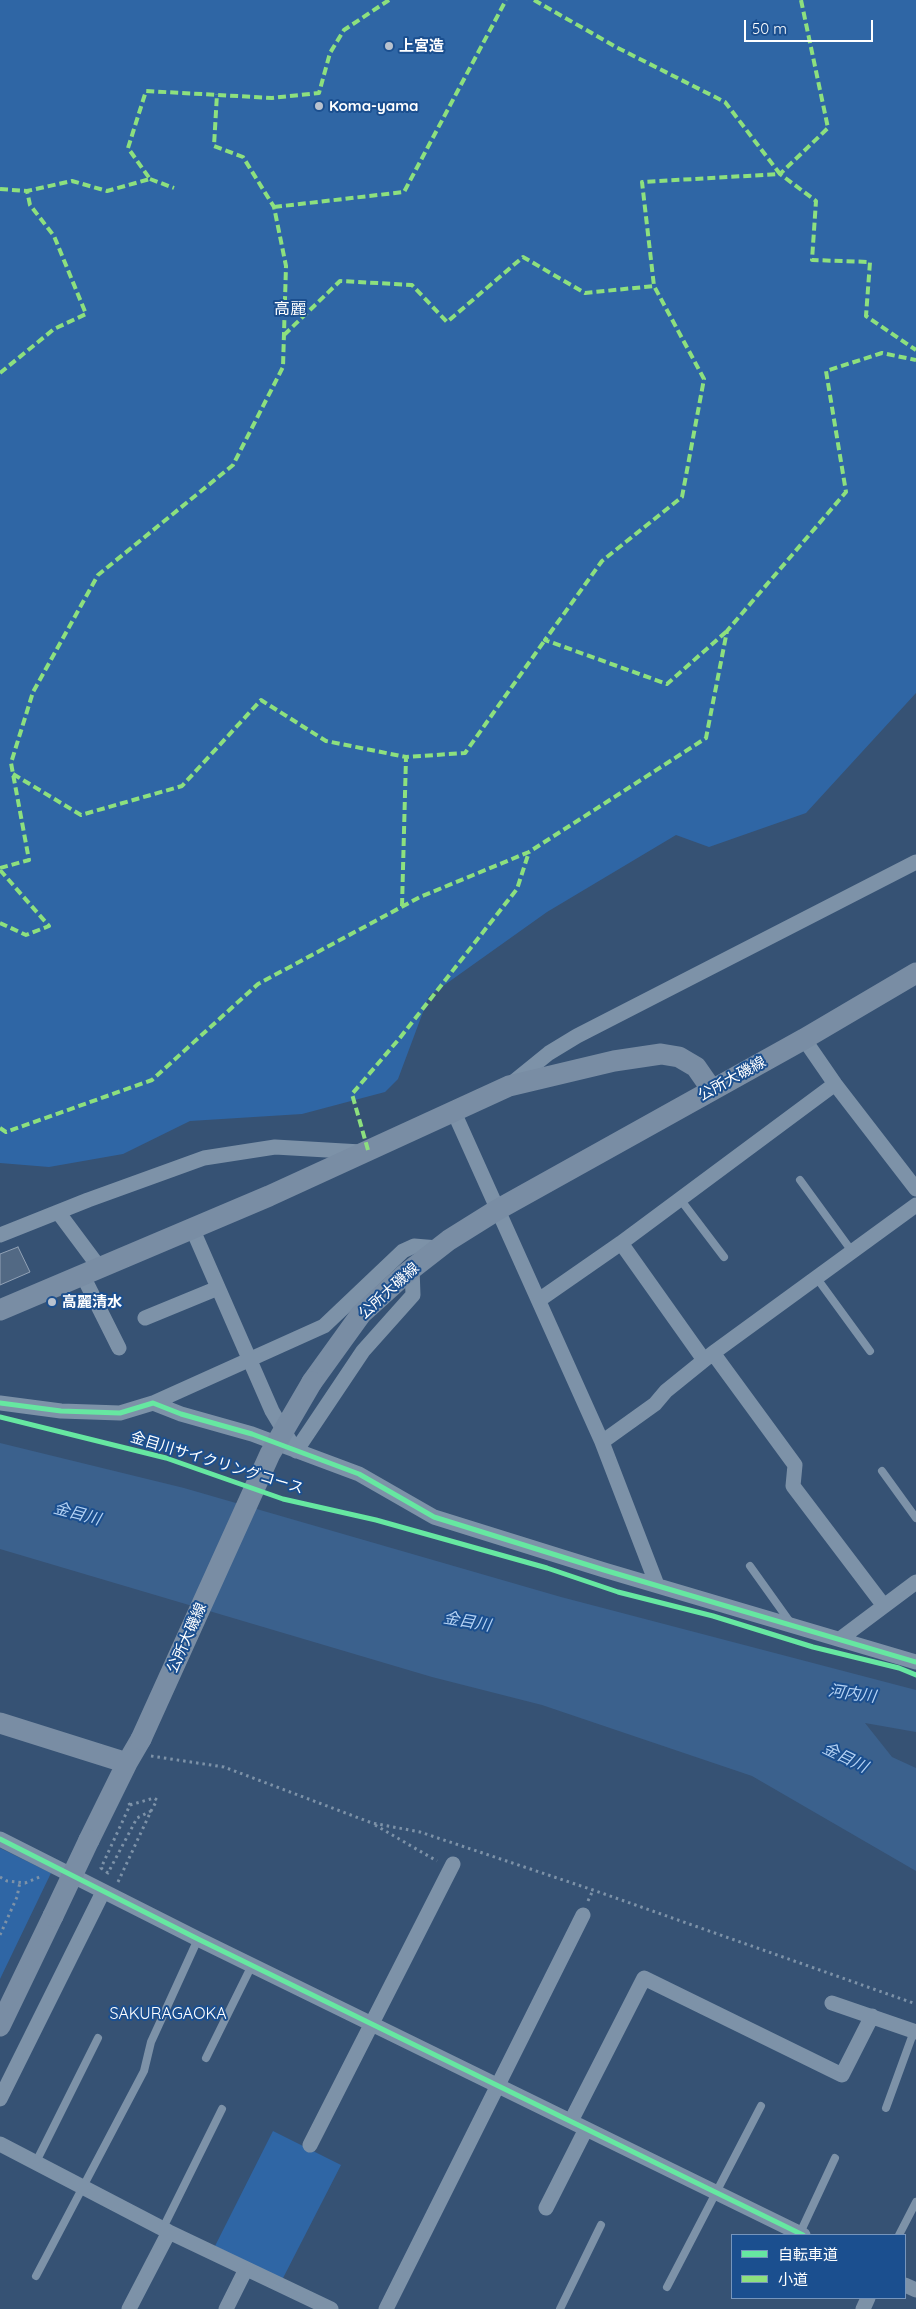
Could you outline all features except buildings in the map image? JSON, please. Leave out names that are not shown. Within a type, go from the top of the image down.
[{"type":"main road","name":"公所大磯線","points":[[0,2026],[127,1763],[144,1747],[270,1454],[312,1382],[361,1314],[412,1268],[438,1248],[496,1210],[804,1039],[916,973]]},
{"type":"main road","points":[[0,1310],[90,1270],[270,1196],[453,1110],[509,1086],[614,1061],[661,1054],[679,1057],[696,1067],[712,1090]]},
{"type":"main road","points":[[0,1723],[127,1763]]},
{"type":"street","points":[[509,1086],[549,1053],[577,1036],[916,862]]},
{"type":"street","points":[[804,1039],[835,1084],[916,1189]]},
{"type":"street","points":[[539,1300],[620,1243],[835,1084]]},
{"type":"street","points":[[453,1110],[496,1210],[539,1300],[602,1442],[657,1585]]},
{"type":"street","points":[[0,1235],[204,1158],[275,1147],[362,1153]]},
{"type":"street","points":[[602,1442],[655,1404],[666,1391],[708,1357],[851,1250],[916,1205]]},
{"type":"street","points":[[58,1212],[90,1270],[120,1348]]},
{"type":"street","points":[[192,1228],[272,1411],[296,1451]]},
{"type":"street","points":[[620,1243],[795,1465],[793,1486],[884,1606]]},
{"type":"street","points":[[0,1403],[61,1411],[120,1413],[152,1403],[324,1326],[403,1251],[414,1246],[438,1248]]},
{"type":"street","points":[[296,1451],[363,1351],[414,1295],[412,1268]]},
{"type":"street","points":[[145,1318],[218,1288]]},
{"type":"street","points":[[152,1403],[181,1414],[252,1434],[359,1474],[434,1517],[916,1662]]},
{"type":"street","points":[[840,1638],[916,1582]]},
{"type":"street","points":[[0,1839],[51,1864],[110,1889],[198,1939],[802,2234]]},
{"type":"street","points":[[310,2145],[452,1866]]},
{"type":"street","points":[[0,2099],[110,1889]]},
{"type":"street","points":[[386,2309],[583,1915]]},
{"type":"street","points":[[571,2121],[644,1978],[842,2074],[872,2016]]},
{"type":"street","points":[[832,2003],[915,2031]]},
{"type":"street","points":[[546,2208],[586,2129]]},
{"type":"street","points":[[0,2144],[166,2230],[331,2309]]},
{"type":"street","points":[[129,2309],[166,2230]]},
{"type":"street","points":[[226,2309],[246,2269]]},
{"type":"lane","points":[[800,1180],[851,1250]]},
{"type":"lane","points":[[680,1199],[724,1257]]},
{"type":"lane","points":[[816,1277],[870,1351]]},
{"type":"lane","points":[[882,1471],[916,1518]]},
{"type":"lane","points":[[750,1566],[793,1626]]},
{"type":"lane","points":[[36,2276],[144,2071],[151,2042],[198,1939]]},
{"type":"lane","points":[[206,2058],[252,1965]]},
{"type":"lane","points":[[886,2108],[915,2031]]},
{"type":"lane","points":[[36,2162],[98,2038]]},
{"type":"lane","points":[[667,2287],[761,2106]]},
{"type":"lane","points":[[166,2230],[222,2110]]},
{"type":"lane","points":[[802,2234],[835,2158]]},
{"type":"lane","points":[[900,2234],[916,2202]]},
{"type":"lane","points":[[560,2309],[601,2225]]},
{"type":"path","points":[[144,1747],[224,1766],[372,1823],[452,1866]]},
{"type":"path","points":[[110,1889],[157,1800],[154,1798],[130,1805],[100,1868],[108,1874],[137,1818],[151,1811]]},
{"type":"path","points":[[126,1800],[130,1805]]},
{"type":"path","points":[[372,1823],[437,1837],[916,2004]]},
{"type":"path","points":[[0,1877],[7,1881],[37,1880],[48,1872],[51,1864]]},
{"type":"path","points":[[0,1935],[17,1897],[20,1882]]},
{"type":"shaded area","points":[[0,0],[916,0],[916,693],[806,813],[709,847],[676,835],[547,912],[429,996],[398,1079],[385,1092],[302,1114],[190,1121],[123,1154],[49,1167],[0,1163]]},
{"type":"shaded area","points":[[0,1848],[51,1873],[0,1979]]},
{"type":"shaded area","points":[[273,2131],[341,2165],[282,2280],[215,2246]]},
{"type":"water","points":[[0,1443],[184,1488],[561,1597],[916,1690],[916,1732],[865,1723],[892,1757],[916,1768],[916,1871],[752,1776],[542,1705],[432,1677],[0,1549]]},
{"type":"marked path","points":[[0,373],[54,329],[86,314],[54,236],[30,205],[27,191],[72,181],[107,191],[150,179],[128,148],[146,91],[272,98],[319,93],[330,53],[344,30],[389,0]]},
{"type":"marked path","points":[[274,207],[404,192],[506,0]]},
{"type":"marked path","points":[[534,0],[616,47],[725,102],[780,174],[642,182],[654,286]]},
{"type":"marked path","points":[[801,0],[828,128],[780,174],[816,201],[812,260],[870,262],[866,316],[916,350]]},
{"type":"marked path","points":[[0,868],[29,860],[11,763],[33,692],[98,575],[233,465],[283,367],[286,266],[274,207],[243,157],[214,146],[217,94]]},
{"type":"marked path","points":[[150,179],[174,188]]},
{"type":"marked path","points":[[0,189],[27,191]]},
{"type":"marked path","points":[[284,335],[340,281],[412,285],[447,322],[523,257],[585,293],[654,286],[704,379],[682,497],[602,561],[545,640],[667,684],[727,631]]},
{"type":"marked path","points":[[0,1128],[6,1132],[152,1080],[258,984],[420,897],[529,852],[706,738],[727,631],[846,492],[826,371],[882,353],[916,360]]},
{"type":"marked path","points":[[402,906],[406,757],[465,753],[545,640]]},
{"type":"marked path","points":[[13,774],[81,815],[182,786],[261,700],[326,741],[406,757]]},
{"type":"marked path","points":[[368,1150],[352,1094],[399,1039],[517,889],[529,852]]},
{"type":"marked path","points":[[0,870],[49,926],[26,935],[0,923]]},
{"type":"cycle path","points":[[0,1403],[61,1411],[120,1413],[153,1403],[181,1414],[252,1434],[359,1474],[434,1517],[604,1570],[916,1662]]},
{"type":"cycle path","name":"金目川サイクリングコース","points":[[0,1417],[166,1458],[283,1499],[376,1520],[547,1568],[618,1592],[713,1616],[813,1647],[899,1668],[916,1675]]},
{"type":"cycle path","points":[[0,1839],[198,1939],[801,2234]]},
{"type":"place","name":"上宮造","points":[[389,46]]},
{"type":"place","name":"Koma-yama","points":[[319,106]]},
{"type":"place","name":"高麗清水","points":[[52,1302]]},
{"type":"district","name":"高麗","points":[[290,309]]},
{"type":"district","name":"SAKURAGAOKA","points":[[168,2014]]},
{"type":"water label","name":"金目川","points":[[77,1514]]},
{"type":"water label","name":"金目川","points":[[467,1622]]},
{"type":"water label","name":"河内川","points":[[852,1694]]},
{"type":"water label","name":"金目川","points":[[845,1758]]}]
